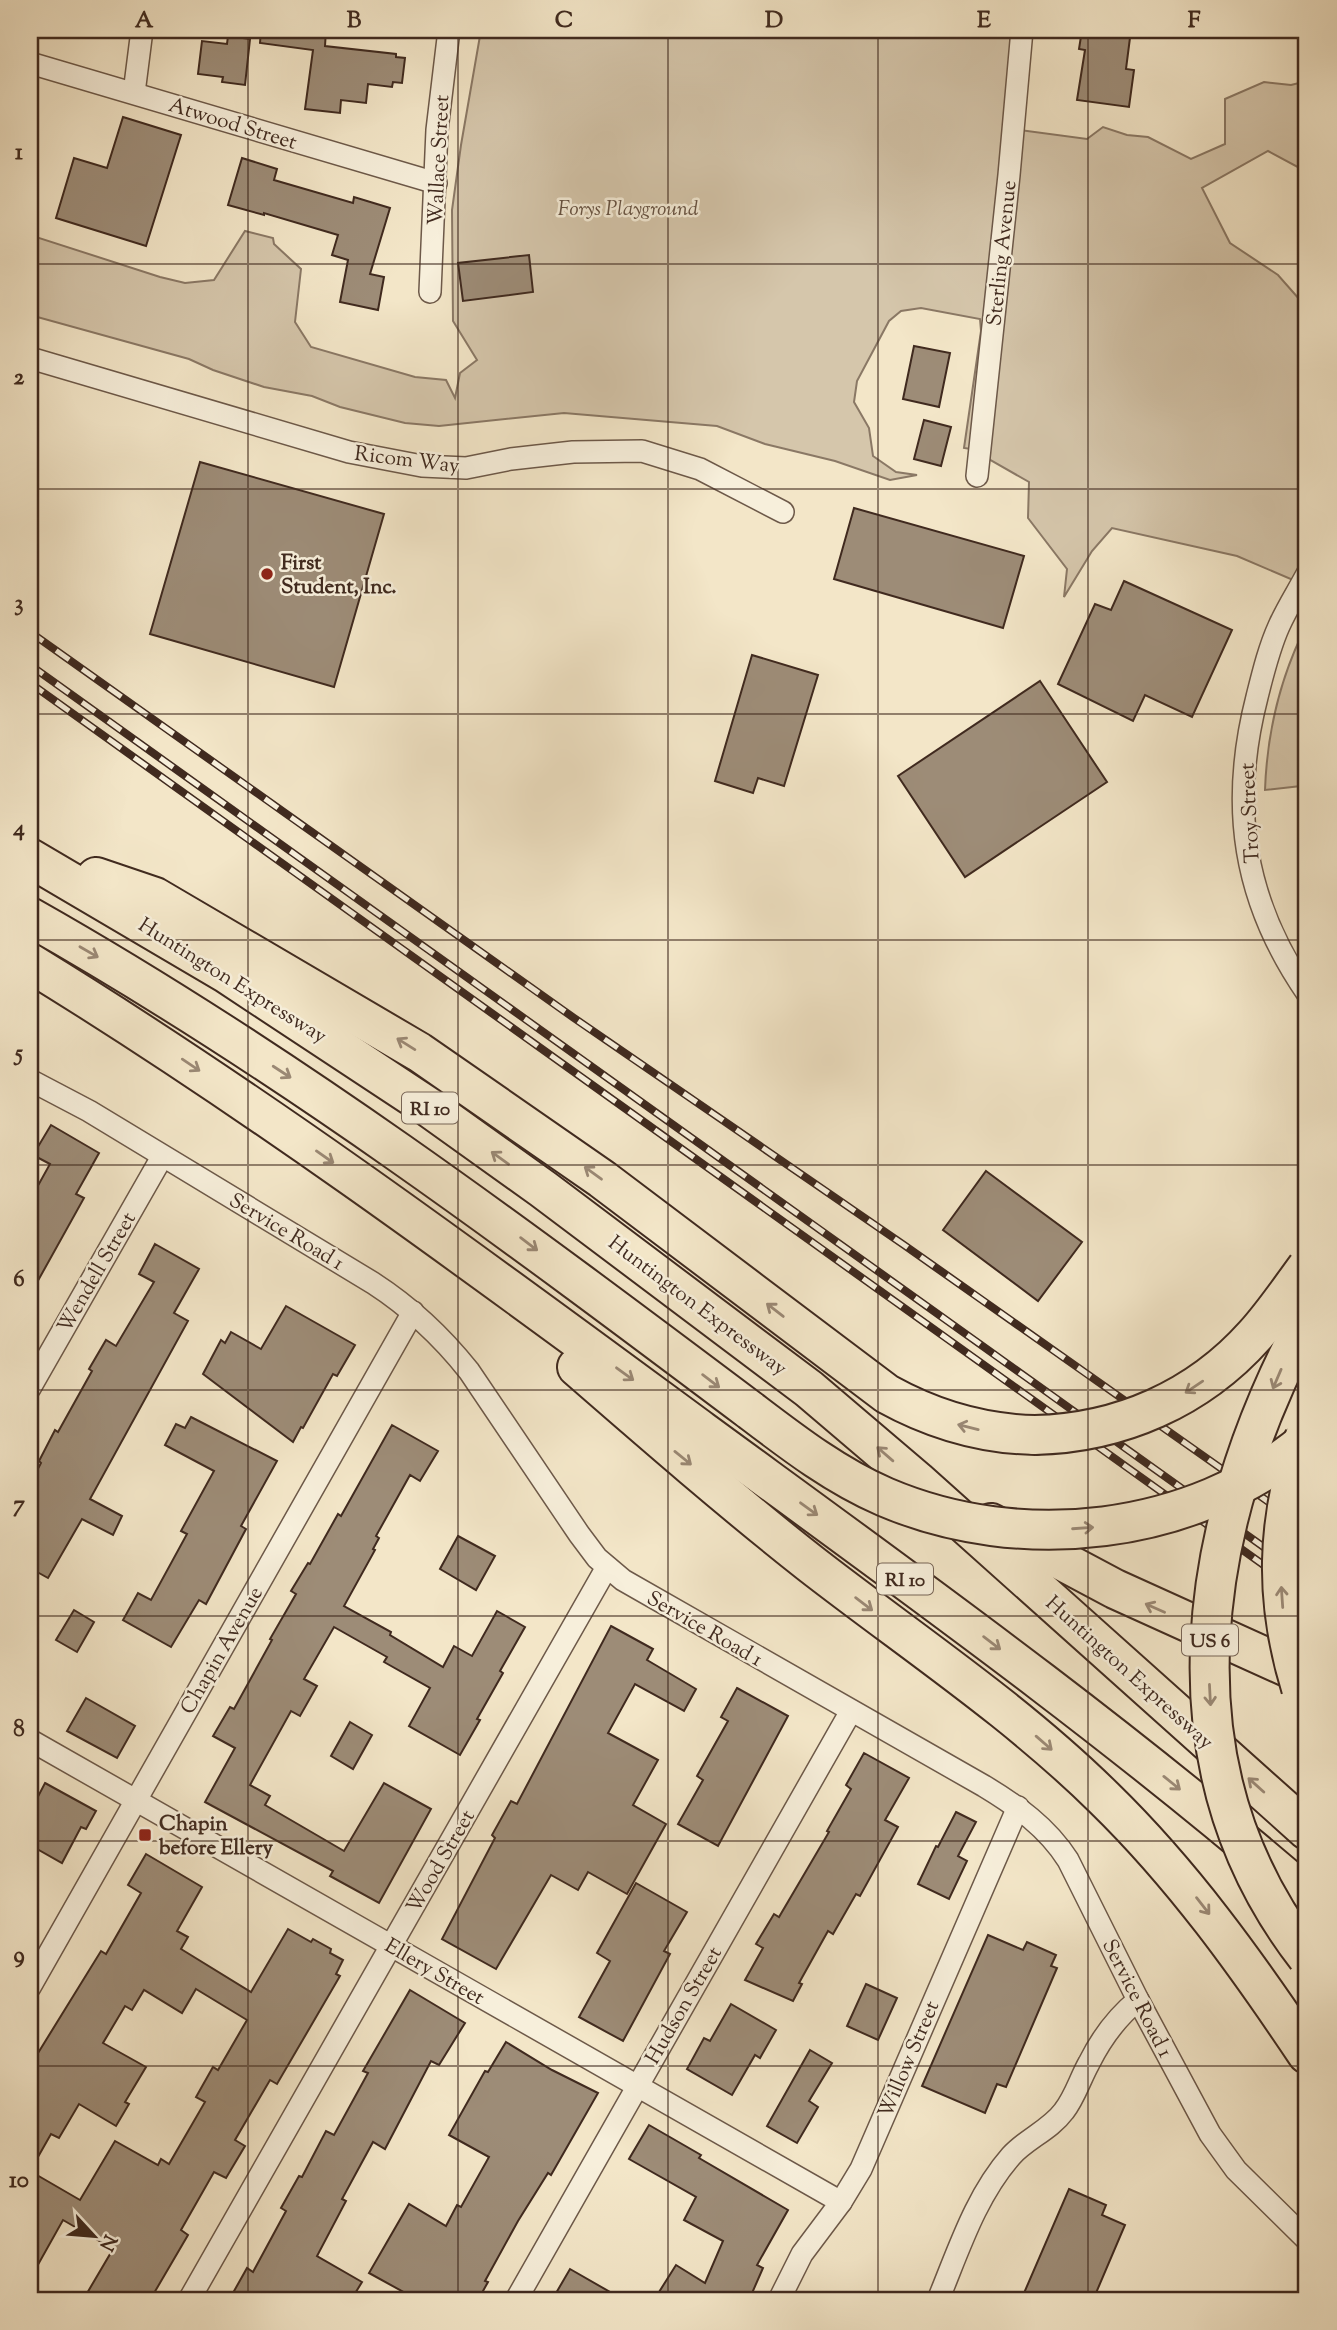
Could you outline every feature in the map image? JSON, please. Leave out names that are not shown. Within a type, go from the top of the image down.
[{"type":"highway","points":[[30,857],[156,897],[408,1045],[602,1179],[887,1394],[931,1416],[998,1433],[1035,1435],[1070,1433],[1111,1425],[1147,1413],[1181,1396],[1212,1375],[1240,1350],[1267,1320],[1307,1267]]},
{"type":"highway","name":"Huntington Expressway","points":[[30,857],[227,974],[427,1106],[543,1189],[798,1381],[917,1481],[1307,1830]]},
{"type":"highway","points":[[30,918],[157,993],[331,1104],[503,1225],[820,1461],[883,1496],[939,1516],[981,1525],[1025,1530],[1088,1528],[1131,1522],[1205,1500],[1282,1459],[1307,1440]]},
{"type":"highway","name":"RI 10","points":[[30,963],[290,1132],[491,1276],[1059,1694],[1206,1810],[1307,1896]]},
{"type":"highway","points":[[30,986],[146,1036]]},
{"type":"highway","points":[[491,1276],[570,1361],[652,1432],[800,1555],[998,1705],[1071,1766],[1138,1831],[1200,1903],[1307,2054]]},
{"type":"highway","name":"US 6","points":[[1307,1318],[1261,1417],[1238,1484],[1216,1577],[1209,1659],[1214,1742],[1231,1813],[1258,1880],[1282,1922],[1307,1957]]},
{"type":"highway","points":[[1305,1690],[1284,1620],[1281,1553],[1292,1482],[1307,1430]]},
{"type":"highway","points":[[917,1481],[1305,1690]]},
{"type":"street","points":[[134,93],[142,30]]},
{"type":"street","name":"Wallace Street","points":[[430,292],[437,130],[449,30]]},
{"type":"street","name":"Sterling Avenue","points":[[977,476],[1022,30]]},
{"type":"street","name":"Atwood Street","points":[[30,63],[436,183]]},
{"type":"street","name":"Ricom Way","points":[[30,358],[349,453],[396,462],[466,468],[511,459],[573,452],[642,451],[700,469],[783,512]]},
{"type":"street","name":"Troy Street","points":[[1307,574],[1279,626],[1265,664],[1246,747],[1244,810],[1251,873],[1266,920],[1307,993]]},
{"type":"street","name":"Service Road 1","points":[[30,1080],[89,1111],[373,1283],[413,1312],[464,1365],[579,1534],[607,1567],[642,1592],[1018,1807],[1047,1832],[1068,1860],[1138,2000],[1223,2154],[1249,2184],[1307,2240]]},
{"type":"street","name":"Wendell Street","points":[[30,1388],[162,1157]]},
{"type":"street","name":"Chapin Avenue","points":[[30,1987],[413,1312]]},
{"type":"street","name":"Wood Street","points":[[189,2300],[607,1567]]},
{"type":"street","name":"Hudson Street","points":[[516,2300],[851,1711]]},
{"type":"street","name":"Ellery Street","points":[[30,1740],[841,2202]]},
{"type":"street","name":"Willow Street","points":[[779,2300],[802,2254],[841,2202],[861,2169],[1018,1807]]},
{"type":"street","points":[[938,2300],[976,2211],[996,2176],[1021,2145],[1064,2111],[1100,2043],[1124,2012],[1138,2000]]},
{"type":"green space","name":"Forys Playground","points":[[481,30],[1024,30],[1013,129],[1087,139],[1103,127],[1127,135],[1148,137],[1191,159],[1225,144],[1225,99],[1264,82],[1291,85],[1307,81],[1307,172],[1268,151],[1202,188],[1230,243],[1278,275],[1307,308],[1307,586],[1237,556],[1112,528],[1092,551],[1064,597],[1067,569],[1028,518],[1029,482],[971,449],[964,448],[981,331],[980,319],[921,308],[901,311],[889,321],[857,381],[854,402],[869,428],[873,456],[896,472],[917,475],[890,480],[835,461],[765,444],[717,426],[564,413],[439,426],[405,423],[340,407],[312,396],[264,387],[189,359],[30,315],[30,235],[185,283],[214,280],[245,231],[273,238],[274,244],[301,269],[295,322],[311,347],[415,377],[446,380],[455,398],[460,373],[477,360],[453,321],[452,210]]},
{"type":"green space","points":[[1307,624],[1307,781],[1301,786],[1265,790],[1277,705],[1290,663]]},
{"type":"building","points":[[261,30],[326,30],[325,46],[396,54],[396,57],[405,58],[402,83],[393,82],[392,87],[368,84],[366,103],[341,100],[340,113],[305,109],[313,50],[260,43]]},
{"type":"building","points":[[1082,30],[1131,30],[1126,69],[1134,70],[1129,107],[1077,100],[1085,50],[1079,49]]},
{"type":"building","points":[[228,36],[250,39],[245,85],[222,82],[223,77],[198,74],[202,41],[227,44]]},
{"type":"building","points":[[123,117],[181,135],[146,246],[56,218],[74,158],[107,168]]},
{"type":"building","points":[[242,158],[277,169],[274,180],[353,203],[354,197],[390,208],[370,274],[384,277],[378,310],[340,302],[348,260],[332,255],[338,235],[228,205]]},
{"type":"building","points":[[529,255],[533,292],[463,301],[458,263]]},
{"type":"building","points":[[914,346],[950,353],[939,407],[903,399]]},
{"type":"building","points":[[924,420],[951,427],[941,466],[914,459]]},
{"type":"building","name":"First Student, Inc.","points":[[200,462],[384,514],[334,687],[150,634]]},
{"type":"building","points":[[854,508],[1024,556],[1003,628],[834,579]]},
{"type":"building","points":[[1124,581],[1232,630],[1192,717],[1145,695],[1133,721],[1058,684],[1095,604],[1111,610]]},
{"type":"building","points":[[752,655],[818,675],[784,786],[758,778],[753,793],[715,781]]},
{"type":"building","points":[[1040,681],[1107,782],[965,877],[898,776]]},
{"type":"building","points":[[51,1125],[99,1153],[76,1194],[84,1198],[30,1295],[30,1200],[50,1164],[33,1155]]},
{"type":"building","points":[[986,1171],[1082,1242],[1038,1301],[943,1230]]},
{"type":"building","points":[[155,1244],[199,1269],[174,1313],[188,1321],[90,1499],[122,1516],[113,1535],[82,1519],[48,1578],[30,1568],[30,1484],[55,1430],[58,1432],[106,1340],[116,1346],[154,1282],[139,1274]]},
{"type":"building","points":[[286,1306],[355,1345],[337,1376],[333,1374],[293,1442],[203,1374],[221,1340],[225,1343],[231,1332],[261,1349]]},
{"type":"building","points":[[191,1417],[277,1461],[241,1526],[246,1529],[206,1604],[199,1600],[171,1647],[123,1620],[138,1593],[151,1600],[187,1534],[181,1531],[214,1471],[165,1445],[176,1424],[185,1428]]},
{"type":"building","points":[[392,1425],[438,1451],[420,1481],[410,1475],[376,1536],[379,1538],[373,1549],[375,1550],[344,1606],[391,1632],[390,1635],[443,1667],[454,1646],[472,1656],[497,1611],[525,1627],[500,1671],[503,1673],[460,1755],[409,1726],[430,1688],[384,1662],[387,1657],[334,1627],[304,1679],[317,1686],[300,1716],[291,1711],[250,1785],[270,1796],[265,1805],[344,1851],[384,1783],[431,1809],[379,1903],[330,1876],[333,1871],[205,1802],[235,1748],[213,1736],[230,1707],[234,1709],[296,1594],[291,1591],[308,1563],[310,1564],[338,1514],[341,1516]]},
{"type":"building","points":[[458,1536],[495,1556],[476,1590],[440,1569]]},
{"type":"building","points":[[74,1610],[94,1622],[77,1652],[56,1640]]},
{"type":"building","points":[[611,1626],[653,1649],[647,1660],[696,1689],[684,1711],[635,1684],[608,1733],[658,1760],[633,1805],[666,1824],[627,1894],[588,1872],[578,1890],[551,1875],[496,1969],[442,1939],[495,1838],[492,1835],[511,1801],[517,1804]]},
{"type":"building","points":[[737,1688],[788,1716],[718,1846],[678,1824],[703,1780],[697,1776],[728,1721],[721,1717]]},
{"type":"building","points":[[86,1698],[135,1726],[117,1758],[67,1731]]},
{"type":"building","points":[[350,1722],[372,1735],[353,1769],[331,1756]]},
{"type":"building","points":[[864,1753],[909,1778],[885,1820],[898,1827],[860,1896],[856,1894],[833,1934],[828,1931],[799,1983],[802,1984],[793,2001],[745,1980],[763,1948],[756,1944],[774,1914],[779,1917],[829,1832],[827,1831],[851,1789],[846,1785]]},
{"type":"building","points":[[45,1783],[96,1811],[86,1829],[81,1827],[62,1863],[30,1845],[30,1812]]},
{"type":"building","points":[[956,1812],[976,1822],[958,1856],[967,1861],[949,1899],[918,1884]]},
{"type":"building","points":[[146,1854],[202,1887],[177,1931],[188,1937],[181,1949],[251,1992],[288,1929],[331,1949],[330,1953],[343,1960],[336,1974],[340,1976],[277,2084],[270,2080],[235,2140],[245,2146],[226,2178],[214,2172],[181,2230],[188,2235],[150,2300],[83,2300],[113,2249],[63,2220],[30,2279],[30,2171],[30,2066],[101,1951],[106,1954],[141,1893],[128,1885]],"holes":[[[196,1989],[247,2020],[218,2070],[213,2067],[196,2097],[205,2102],[169,2164],[161,2159],[158,2165],[115,2141],[80,2200],[30,2171],[51,2134],[59,2138],[79,2104],[116,2126],[129,2104],[125,2102],[146,2067],[103,2043],[125,2006],[132,2010],[144,1990],[182,2013]]]},
{"type":"building","points":[[636,1883],[687,1912],[664,1951],[670,1954],[623,2041],[579,2017],[610,1961],[597,1953]]},
{"type":"building","points":[[988,1935],[1023,1950],[1027,1942],[1056,1955],[1051,1966],[1057,1968],[1006,2087],[997,2084],[985,2113],[922,2086]]},
{"type":"building","points":[[866,1984],[897,1998],[878,2040],[847,2026]]},
{"type":"building","points":[[410,1990],[465,2023],[439,2065],[431,2061],[385,2149],[373,2142],[342,2199],[346,2201],[317,2256],[362,2282],[351,2300],[229,2300],[247,2268],[253,2272],[286,2211],[281,2208],[299,2176],[302,2177],[326,2131],[334,2135],[368,2073],[363,2071]]},
{"type":"building","points":[[731,2004],[776,2030],[760,2058],[755,2055],[732,2095],[687,2069],[704,2038],[710,2041]]},
{"type":"building","points":[[506,2042],[552,2070],[598,2093],[551,2175],[548,2173],[518,2221],[485,2281],[488,2282],[478,2300],[418,2300],[369,2273],[409,2204],[446,2226],[457,2205],[461,2207],[489,2157],[449,2135],[485,2071],[488,2072]]},
{"type":"building","points":[[810,2050],[832,2063],[809,2101],[818,2107],[797,2143],[767,2126]]},
{"type":"building","points":[[649,2125],[788,2210],[757,2265],[763,2268],[749,2300],[654,2300],[676,2265],[705,2283],[723,2241],[684,2220],[696,2197],[629,2159]]},
{"type":"building","points":[[1069,2189],[1106,2205],[1102,2215],[1125,2225],[1093,2300],[1021,2300]]},
{"type":"building","points":[[570,2269],[624,2300],[552,2300]]},
{"type":"railway","points":[[30,632],[574,1018],[904,1245],[1307,1529]]},
{"type":"railway","points":[[30,665],[1307,1578]]},
{"type":"railway","points":[[30,683],[1307,1596]]},
{"type":"place","name":"First Student, Inc.","points":[[267,574]]},
{"type":"place","name":"Chapin before Ellery","points":[[145,1835]]}]
